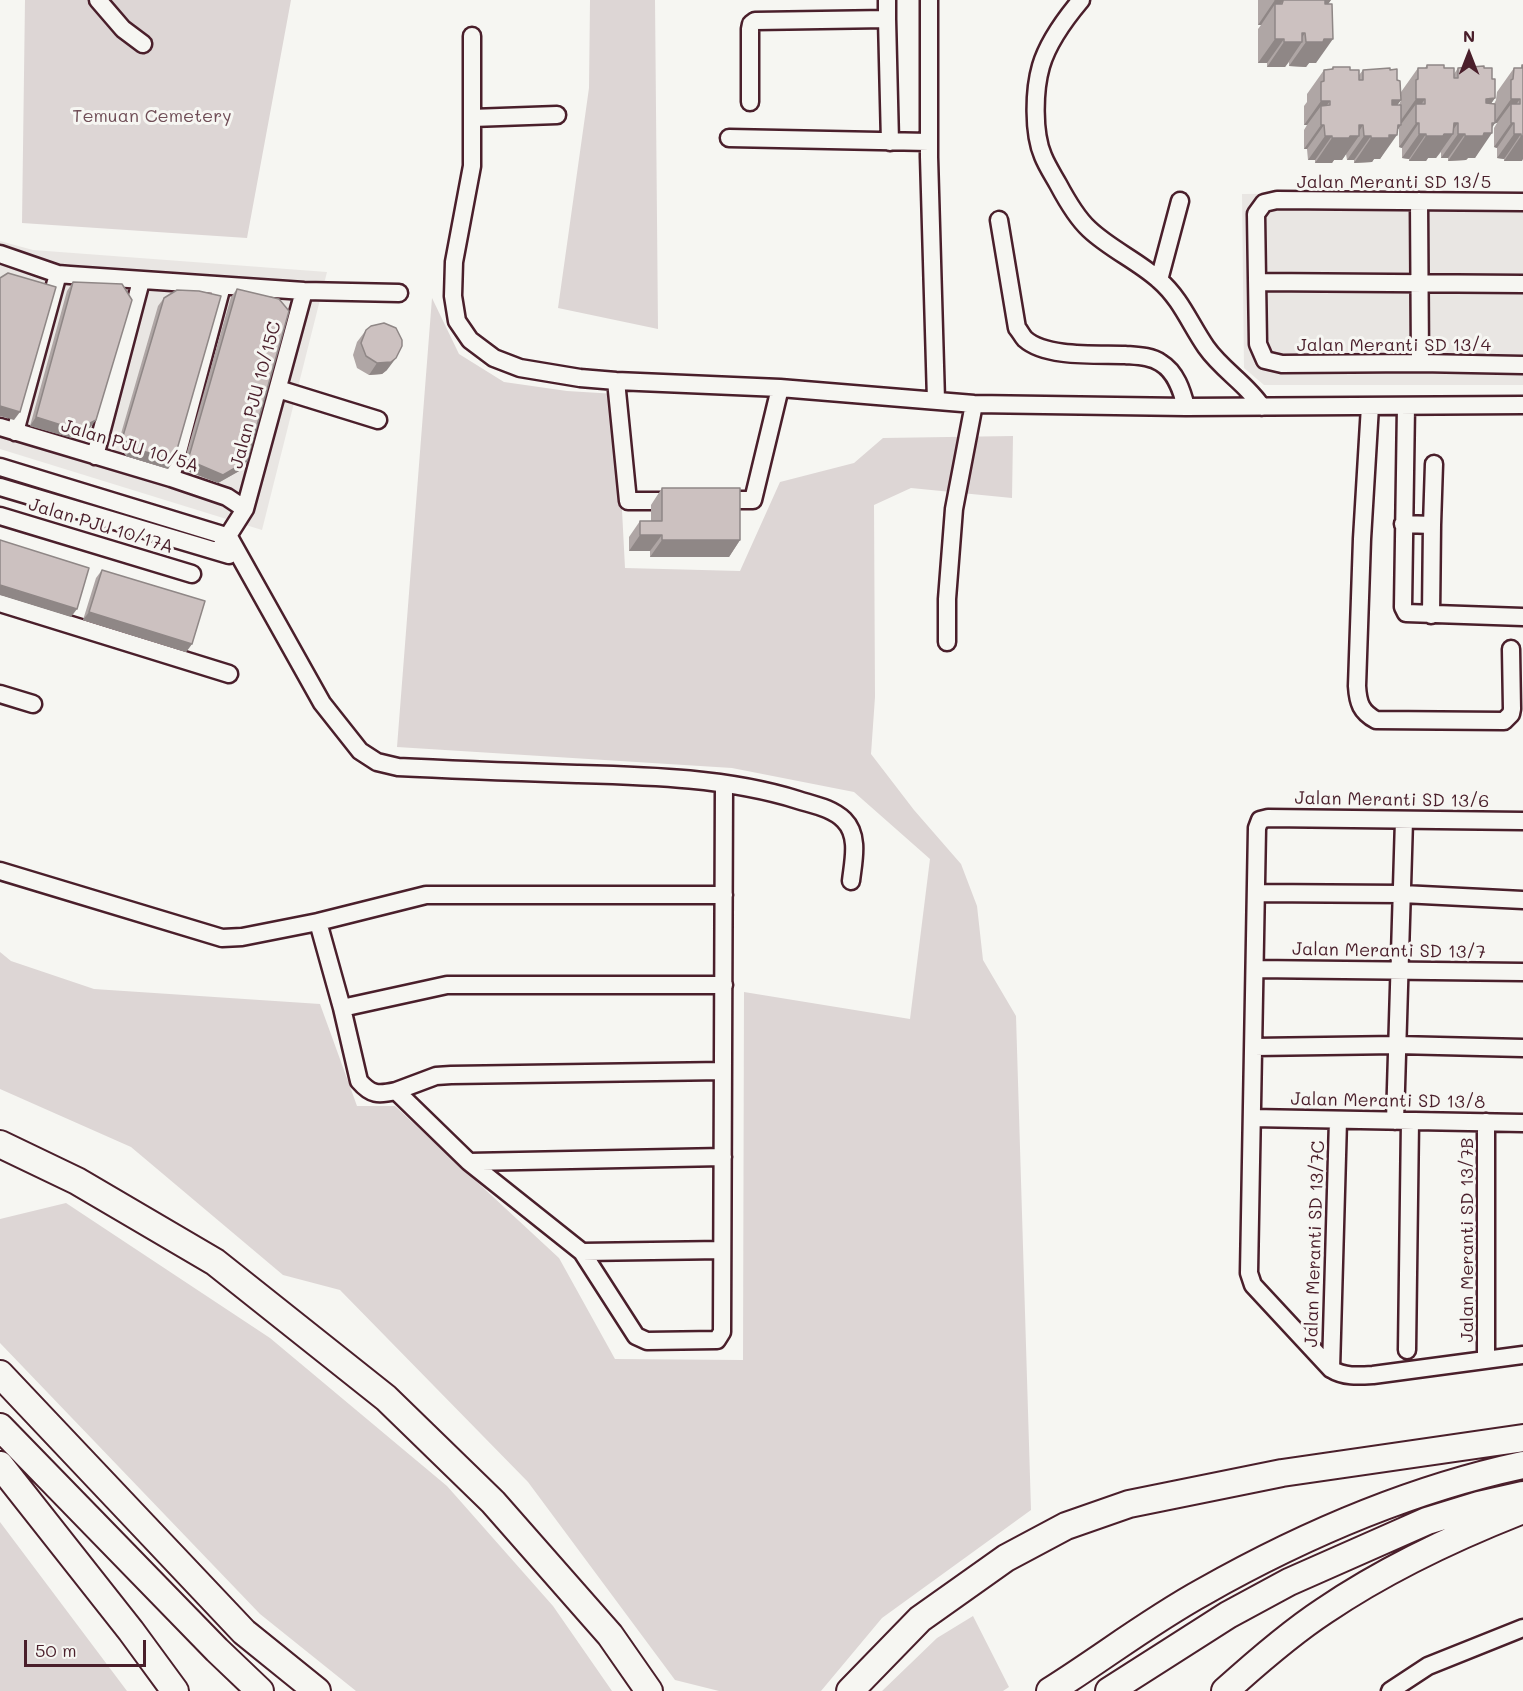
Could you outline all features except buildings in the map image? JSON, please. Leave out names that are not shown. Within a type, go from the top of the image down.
[{"type":"highway","points":[[0,1144],[76,1181],[215,1262],[386,1398],[493,1502],[610,1635],[649,1691]]},
{"type":"highway","points":[[0,1374],[244,1632],[317,1691]]},
{"type":"highway","points":[[0,1427],[217,1650],[260,1691]]},
{"type":"highway","points":[[850,1691],[920,1619],[1006,1558],[1066,1526],[1129,1503],[1282,1473],[1523,1438]]},
{"type":"highway","points":[[0,1465],[131,1631],[175,1691]]},
{"type":"highway","points":[[1050,1691],[1201,1593],[1271,1556],[1410,1497],[1480,1474],[1523,1465]]},
{"type":"highway","points":[[1109,1691],[1228,1615],[1289,1582],[1427,1521],[1479,1505],[1523,1495]]},
{"type":"highway","points":[[1225,1691],[1250,1668],[1333,1605],[1390,1570],[1467,1532],[1523,1510]]},
{"type":"street","points":[[98,0],[123,29],[142,44]]},
{"type":"street","points":[[886,0],[890,142]]},
{"type":"street","points":[[929,0],[929,142],[936,400]]},
{"type":"street","points":[[1081,0],[1062,25],[1041,65],[1036,92],[1036,123],[1042,154],[1064,195],[1088,228],[1159,280],[1180,303],[1206,347],[1256,396],[1262,407]]},
{"type":"street","points":[[750,102],[750,29],[751,24],[755,21],[886,19]]},
{"type":"street","points":[[472,36],[472,166],[454,262],[453,296],[457,321],[470,340],[494,358],[520,368],[580,378],[616,381],[780,388],[974,404],[1186,407],[1523,405]]},
{"type":"street","points":[[472,118],[557,115]]},
{"type":"street","points":[[729,138],[929,142]]},
{"type":"street","name":"Jalan Meranti SD 13/5","points":[[1258,282],[1256,214],[1264,203],[1276,200],[1523,202]]},
{"type":"street","points":[[1159,280],[1180,201]]},
{"type":"street","points":[[1419,201],[1420,363]]},
{"type":"street","points":[[999,220],[1017,328],[1024,339],[1038,347],[1054,351],[1143,356],[1160,362],[1182,389],[1186,407]]},
{"type":"street","points":[[0,254],[58,274],[304,291],[399,293]]},
{"type":"street","points":[[0,267],[17,260]]},
{"type":"street","points":[[7,430],[58,274]]},
{"type":"street","points":[[95,456],[141,281]]},
{"type":"street","points":[[1258,282],[1523,284]]},
{"type":"street","name":"Jalan Meranti SD 13/4","points":[[1258,282],[1258,344],[1265,360],[1282,364],[1523,365]]},
{"type":"street","points":[[171,478],[222,286]]},
{"type":"street","name":"Jalan PJU 10/15C","points":[[224,544],[245,509],[304,291]]},
{"type":"street","points":[[616,381],[628,501],[753,500],[780,388]]},
{"type":"street","points":[[278,389],[378,420]]},
{"type":"street","points":[[947,642],[947,599],[954,509],[974,404]]},
{"type":"street","points":[[1370,406],[1362,539],[1357,686],[1358,698],[1364,713],[1376,720],[1504,721],[1511,714],[1512,709],[1511,650]]},
{"type":"street","points":[[1406,406],[1403,607],[1406,613],[1523,617]]},
{"type":"street","name":"Jalan PJU 10/5A","points":[[7,430],[171,478],[227,497],[245,509]]},
{"type":"street","points":[[1431,615],[1434,464]]},
{"type":"street","points":[[0,467],[224,544],[241,560],[322,703],[360,751],[377,762],[398,767],[641,776],[724,784],[783,795],[825,808],[843,819],[850,828],[854,843],[851,881]]},
{"type":"street","points":[[0,487],[224,544]]},
{"type":"street","name":"Jalan PJU 10/17A","points":[[0,516],[192,573]]},
{"type":"street","points":[[1404,524],[1432,525]]},
{"type":"street","points":[[0,603],[229,674]]},
{"type":"street","points":[[0,694],[33,704]]},
{"type":"street","points":[[396,1091],[469,1162],[582,1252],[636,1336],[647,1341],[717,1340],[722,1332],[724,784]]},
{"type":"street","name":"Jalan Meranti SD 13/6","points":[[1256,893],[1257,828],[1260,820],[1268,818],[1523,821]]},
{"type":"street","points":[[1404,820],[1397,1045],[1402,1121],[1407,1350]]},
{"type":"street","points":[[0,871],[222,938],[242,937],[318,922],[426,895],[724,895]]},
{"type":"street","points":[[1523,900],[1402,894],[1256,893],[1250,1280],[1331,1369],[1343,1375],[1364,1376],[1523,1354]]},
{"type":"street","points":[[318,922],[359,1081],[367,1090],[380,1094],[396,1091],[436,1076],[451,1075],[723,1071]]},
{"type":"street","name":"Jalan Meranti SD 13/7","points":[[1255,969],[1523,972]]},
{"type":"street","points":[[342,1008],[447,985],[724,985]]},
{"type":"street","points":[[1254,1047],[1397,1045],[1523,1048]]},
{"type":"street","name":"Jalan Meranti SD 13/8","points":[[1252,1119],[1523,1123]]},
{"type":"street","name":"Jalan Meranti SD 13/7C","points":[[1331,1369],[1338,1120]]},
{"type":"street","name":"Jalan Meranti SD 13/7B","points":[[1486,1122],[1486,1359]]},
{"type":"street","points":[[469,1162],[723,1157]]},
{"type":"street","points":[[582,1252],[722,1250]]},
{"type":"street","points":[[1390,1691],[1428,1666],[1523,1628]]},
{"type":"shaded area","points":[[1523,192],[1523,385],[1264,385],[1244,368],[1242,194]]},
{"type":"shaded area","points":[[0,241],[33,250],[327,272],[262,530],[0,449]]},
{"type":"green space","name":"Temuan Cemetery","points":[[25,0],[291,0],[247,238],[22,223]]},
{"type":"green space","points":[[590,0],[655,0],[658,329],[558,308],[589,88]]},
{"type":"green space","points":[[432,298],[459,354],[504,382],[567,391],[616,394],[625,568],[740,571],[780,482],[854,463],[883,438],[1013,436],[1012,498],[911,488],[874,505],[875,697],[871,754],[914,810],[961,864],[977,906],[983,960],[1016,1016],[1031,1510],[882,1618],[821,1691],[719,1691],[675,1680],[528,1482],[340,1290],[283,1275],[131,1147],[0,1089],[0,952],[11,961],[94,989],[320,1004],[357,1106],[395,1106],[559,1258],[615,1359],[743,1360],[744,992],[910,1019],[930,859],[854,792],[732,768],[397,747]]},
{"type":"green space","points":[[66,1203],[270,1338],[447,1486],[553,1606],[612,1691],[356,1691],[260,1614],[0,1343],[0,1219]]},
{"type":"green space","points":[[0,1522],[127,1691],[0,1691]]},
{"type":"green space","points":[[973,1616],[1009,1687],[1003,1691],[882,1691],[937,1638]]}]
